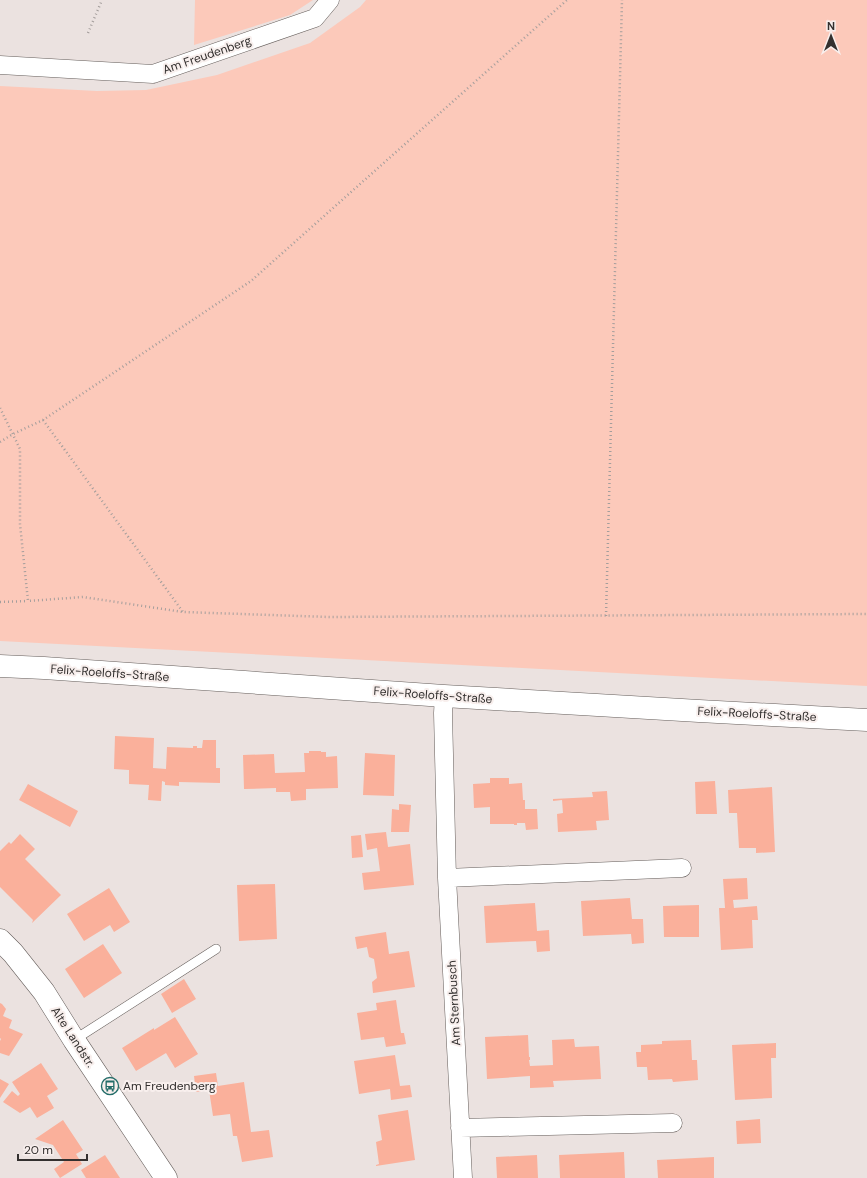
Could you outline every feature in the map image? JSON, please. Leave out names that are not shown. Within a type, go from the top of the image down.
[{"type":"street","name":"Am Freudenberg","points":[[0,65],[153,74],[315,18],[330,0]]},
{"type":"street","name":"Felix-Roeloffs-Straße","points":[[0,666],[444,696],[867,720]]},
{"type":"street","name":"Am Sternbusch","points":[[444,696],[443,713],[447,878],[463,1178]]},
{"type":"street","points":[[447,878],[682,868]]},
{"type":"street","name":"Alte Landstr.","points":[[0,940],[13,953],[44,992],[74,1040],[166,1178]]},
{"type":"street","points":[[460,1128],[673,1123]]},
{"type":"lane","points":[[74,1040],[216,949]]},
{"type":"path","points":[[88,33],[102,0]]},
{"type":"path","points":[[0,442],[13,434],[43,420],[252,281],[567,0]]},
{"type":"path","points":[[606,616],[622,0]]},
{"type":"path","points":[[0,408],[20,449],[20,524],[28,601]]},
{"type":"path","points":[[43,420],[183,612]]},
{"type":"path","points":[[0,602],[83,597],[183,612],[329,617],[867,614]]},
{"type":"shaded area","points":[[195,0],[313,0],[290,15],[194,45]]},
{"type":"shaded area","points":[[366,0],[867,0],[867,686],[0,641],[0,86],[97,91],[146,90],[217,75],[310,43],[360,7]]},
{"type":"building","points":[[115,736],[154,738],[153,768],[166,769],[167,747],[193,748],[193,746],[197,746],[197,748],[202,748],[203,740],[216,740],[216,768],[220,768],[220,783],[179,782],[179,786],[165,785],[165,782],[162,781],[161,801],[148,800],[149,785],[129,784],[129,770],[114,769]]},
{"type":"building","points":[[309,751],[326,752],[326,757],[337,756],[338,788],[306,789],[306,800],[291,801],[290,792],[276,792],[276,788],[244,789],[243,755],[274,754],[275,773],[305,772],[304,753],[309,753]]},
{"type":"building","points":[[365,753],[395,755],[394,796],[363,795]]},
{"type":"building","points":[[490,778],[509,778],[509,784],[522,783],[525,809],[537,809],[538,829],[526,830],[525,823],[517,823],[517,825],[490,824],[490,807],[474,808],[473,784],[490,783]]},
{"type":"building","points":[[715,781],[717,814],[696,814],[695,782]]},
{"type":"building","points":[[28,784],[78,811],[70,827],[19,800]]},
{"type":"building","points":[[772,787],[775,852],[756,853],[756,848],[739,848],[737,813],[729,813],[728,790]]},
{"type":"building","points":[[607,791],[609,820],[596,821],[597,830],[558,832],[557,814],[563,813],[562,800],[553,801],[553,799],[593,797],[592,792]]},
{"type":"building","points":[[399,804],[411,805],[409,832],[391,832],[392,809],[399,810]]},
{"type":"building","points":[[386,832],[388,847],[410,844],[414,885],[364,890],[362,873],[380,871],[377,848],[367,850],[365,834]]},
{"type":"building","points":[[20,834],[35,849],[25,859],[61,895],[32,923],[33,920],[0,887],[0,851],[9,842],[11,844]]},
{"type":"building","points":[[361,835],[363,857],[352,858],[351,836]]},
{"type":"building","points":[[747,878],[748,899],[733,900],[734,908],[757,906],[758,920],[752,920],[753,948],[721,950],[719,908],[725,908],[723,879]]},
{"type":"building","points":[[275,884],[277,939],[239,941],[237,885]]},
{"type":"building","points":[[109,888],[130,922],[114,932],[110,925],[84,941],[67,914]]},
{"type":"building","points":[[630,898],[632,919],[643,919],[644,943],[632,944],[631,934],[583,936],[581,901]]},
{"type":"building","points":[[535,903],[537,931],[549,930],[550,951],[537,952],[536,941],[486,943],[484,906]]},
{"type":"building","points":[[699,905],[699,937],[664,937],[663,906]]},
{"type":"building","points":[[386,932],[389,954],[409,951],[415,987],[373,993],[372,982],[377,978],[374,959],[369,957],[367,947],[357,949],[355,937]]},
{"type":"building","points":[[103,944],[122,973],[84,998],[65,969]]},
{"type":"building","points":[[184,979],[196,999],[172,1013],[161,994]]},
{"type":"building","points":[[396,1000],[401,1033],[404,1033],[406,1044],[386,1047],[384,1037],[361,1040],[357,1013],[377,1010],[376,1003]]},
{"type":"building","points":[[0,1003],[6,1009],[3,1016],[12,1020],[9,1028],[23,1034],[9,1056],[0,1053]]},
{"type":"building","points":[[175,1017],[198,1054],[175,1068],[166,1053],[136,1071],[122,1048]]},
{"type":"building","points":[[528,1035],[530,1066],[553,1065],[552,1040],[574,1039],[575,1047],[599,1046],[601,1079],[553,1081],[554,1087],[530,1088],[530,1076],[487,1079],[485,1037]]},
{"type":"building","points":[[691,1040],[692,1060],[697,1060],[698,1080],[673,1082],[672,1079],[648,1080],[647,1067],[637,1067],[636,1052],[641,1052],[641,1045],[662,1044],[662,1041]]},
{"type":"building","points":[[776,1043],[776,1058],[771,1058],[772,1098],[735,1100],[732,1045]]},
{"type":"building","points":[[395,1055],[400,1086],[410,1085],[412,1097],[391,1100],[390,1089],[359,1094],[354,1061]]},
{"type":"building","points":[[41,1063],[58,1089],[47,1096],[54,1108],[37,1118],[30,1107],[20,1113],[3,1102],[12,1091],[18,1096],[20,1094],[12,1082]]},
{"type":"building","points":[[216,1073],[218,1086],[244,1082],[251,1132],[269,1130],[273,1157],[242,1162],[237,1136],[233,1136],[230,1114],[213,1116],[209,1090],[196,1092],[194,1076]]},
{"type":"building","points":[[0,1079],[9,1084],[0,1098]]},
{"type":"building","points":[[408,1110],[415,1160],[376,1166],[379,1164],[376,1142],[382,1140],[378,1115]]},
{"type":"building","points":[[760,1119],[761,1143],[737,1144],[736,1121]]},
{"type":"building","points":[[63,1120],[83,1150],[76,1154],[82,1164],[60,1178],[54,1169],[64,1162],[53,1145],[35,1139]]},
{"type":"building","points":[[624,1152],[625,1178],[560,1178],[559,1155]]},
{"type":"building","points":[[105,1155],[120,1178],[86,1178],[81,1170]]},
{"type":"building","points":[[537,1155],[538,1178],[497,1178],[496,1157]]},
{"type":"building","points":[[714,1157],[714,1178],[658,1178],[657,1160]]},
{"type":"place","name":"Am Freudenberg","points":[[110,1086]]}]
